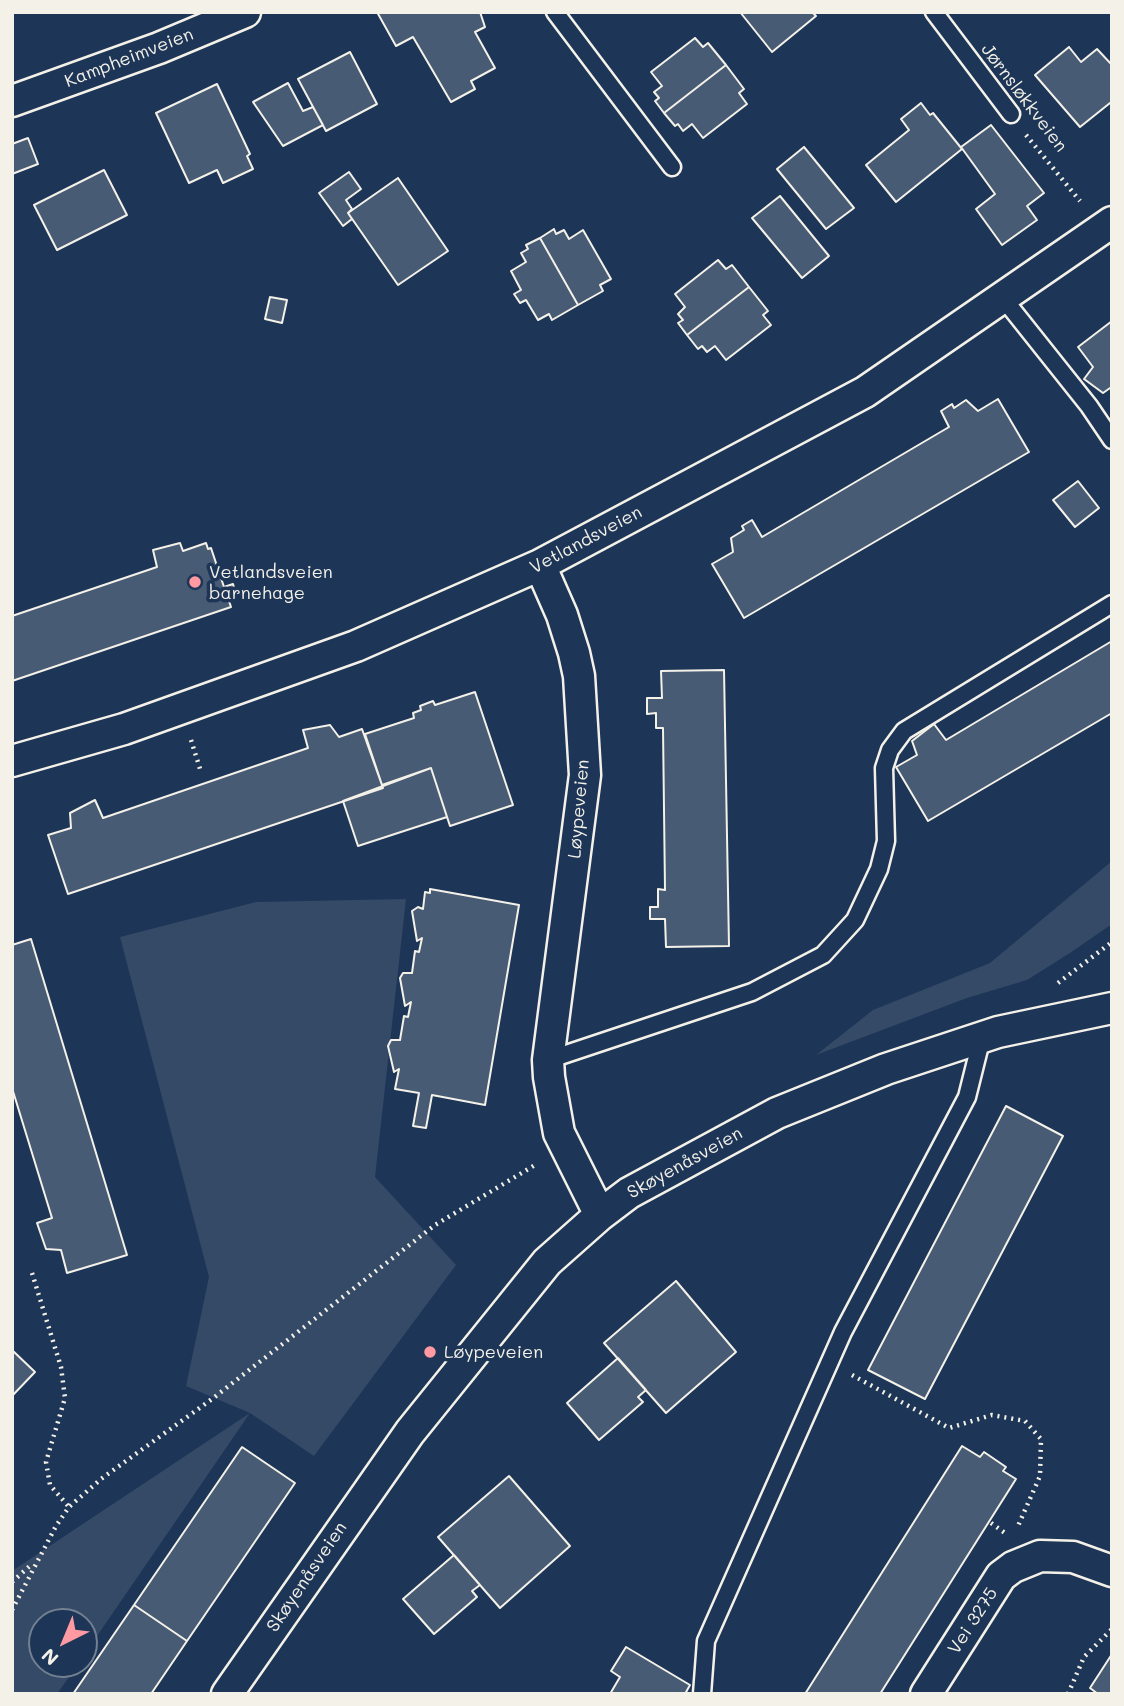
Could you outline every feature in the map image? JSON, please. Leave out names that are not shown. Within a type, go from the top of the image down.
[{"type":"street","name":"Kampheimveien","points":[[12,101],[159,48],[245,12]]},
{"type":"street","name":"Vetlandsveien","points":[[12,761],[124,729],[356,646],[540,565],[864,391],[1112,222]]},
{"type":"street","name":"Løypeveien","points":[[540,565],[562,615],[579,676],[585,775],[548,1060],[559,1133],[600,1215]]},
{"type":"street","name":"Skøyenåsveien","points":[[227,1694],[410,1432],[547,1262],[600,1215],[629,1193],[777,1113],[886,1069],[982,1037],[1112,1008]]},
{"type":"street","name":"Vei 3275","points":[[926,1694],[1001,1576],[1013,1567],[1040,1556],[1073,1557],[1112,1571]]},
{"type":"lane","points":[[555,12],[672,167]]},
{"type":"lane","name":"Jørnsløkkveien","points":[[934,12],[1011,114]]},
{"type":"lane","points":[[1003,298],[1089,406],[1112,440]]},
{"type":"lane","points":[[548,1060],[752,992],[823,955],[855,920],[879,869],[886,841],[884,768],[904,731],[1112,604]]},
{"type":"lane","points":[[702,1694],[706,1641],[830,1362],[967,1097],[982,1037]]},
{"type":"path","name":"Jørnsløkkveien","points":[[1011,114],[1085,206]]},
{"type":"path","points":[[12,1610],[36,1561],[69,1507],[101,1479],[212,1399],[435,1224],[535,1165]]},
{"type":"path","points":[[32,1273],[61,1367],[65,1398],[48,1446],[46,1461],[50,1485],[69,1507]]},
{"type":"path","points":[[830,1362],[949,1428],[992,1415],[1025,1421],[1041,1439],[1040,1476],[1017,1529]]},
{"type":"path","points":[[12,1581],[36,1561]]},
{"type":"path","points":[[1068,1694],[1084,1657],[1112,1629]]},
{"type":"shaded area","points":[[1112,861],[1112,924],[1070,953],[1027,980],[967,998],[816,1055],[873,1010],[990,963]]},
{"type":"shaded area","points":[[406,899],[375,1177],[456,1265],[314,1456],[250,1413],[186,1386],[209,1277],[120,937],[256,902]]},
{"type":"shaded area","points":[[250,1413],[98,1635],[98,1608],[28,1608],[28,1678],[68,1678],[57,1694],[12,1694],[12,1571]]},
{"type":"building","points":[[377,12],[480,12],[485,27],[475,32],[495,68],[471,81],[475,89],[451,102],[413,37],[396,46]]},
{"type":"building","points":[[740,12],[812,12],[816,16],[772,52]]},
{"type":"building","points":[[695,38],[703,47],[708,43],[726,65],[664,113],[655,101],[659,98],[654,92],[662,86],[651,72]]},
{"type":"building","points":[[1069,47],[1081,62],[1097,49],[1112,65],[1112,105],[1110,103],[1080,127],[1035,75]]},
{"type":"building","points":[[350,52],[377,104],[326,131],[298,79]]},
{"type":"building","points":[[726,65],[744,89],[739,93],[747,104],[703,138],[692,124],[683,131],[678,124],[675,126],[664,113]]},
{"type":"building","points":[[288,83],[303,111],[313,107],[323,125],[283,146],[253,102]]},
{"type":"building","points":[[217,84],[250,154],[247,156],[253,169],[223,183],[217,170],[189,183],[156,113]]},
{"type":"building","points":[[921,103],[930,115],[933,113],[962,149],[896,202],[866,165],[909,130],[901,119]]},
{"type":"building","points":[[991,125],[1044,193],[1027,206],[1037,220],[1002,245],[976,209],[995,194],[961,147]]},
{"type":"building","points":[[28,138],[38,164],[12,174],[12,144]]},
{"type":"building","points":[[804,147],[854,208],[826,229],[777,169]]},
{"type":"building","points":[[104,170],[127,215],[57,250],[34,205]]},
{"type":"building","points":[[349,172],[361,189],[346,200],[352,209],[348,213],[352,219],[343,226],[319,193]]},
{"type":"building","points":[[398,178],[448,251],[398,285],[348,213]]},
{"type":"building","points":[[780,196],[829,256],[802,278],[752,218]]},
{"type":"building","points":[[554,229],[556,234],[564,230],[569,239],[583,230],[611,279],[600,285],[603,291],[578,305],[540,238]]},
{"type":"building","points":[[540,238],[578,305],[552,320],[549,314],[538,320],[526,300],[520,303],[514,294],[521,290],[511,271],[526,262],[521,253],[528,249],[526,245]]},
{"type":"building","points":[[718,260],[726,269],[732,265],[749,287],[687,335],[678,323],[683,320],[678,314],[685,307],[675,294]]},
{"type":"building","points":[[749,287],[768,311],[763,315],[771,325],[726,360],[715,346],[707,352],[702,346],[698,349],[687,335]]},
{"type":"building","points":[[270,297],[287,300],[282,323],[265,319]]},
{"type":"building","points":[[1112,321],[1112,391],[1110,388],[1103,393],[1084,379],[1093,367],[1078,347]]},
{"type":"building","points":[[998,399],[1029,452],[744,618],[712,564],[733,552],[731,538],[744,530],[742,526],[752,520],[762,537],[949,427],[941,411],[952,404],[954,408],[966,400],[978,411]]},
{"type":"building","points":[[1078,481],[1099,508],[1075,527],[1053,500]]},
{"type":"building","points":[[180,543],[183,551],[206,543],[208,549],[211,548],[224,587],[233,584],[237,598],[229,601],[231,607],[12,681],[12,616],[157,567],[153,550]]},
{"type":"building","points":[[1112,641],[1112,713],[928,821],[896,767],[917,755],[912,741],[934,724],[946,740]]},
{"type":"building","points":[[724,670],[729,946],[666,947],[665,919],[650,919],[650,907],[658,907],[658,889],[665,890],[663,728],[656,728],[656,713],[647,714],[647,698],[662,698],[661,671]]},
{"type":"building","points":[[475,692],[513,805],[450,826],[431,768],[382,785],[365,734],[414,718],[413,713],[421,710],[420,706],[433,701],[435,705]]},
{"type":"building","points":[[330,725],[339,737],[362,729],[383,788],[68,894],[48,835],[71,828],[70,813],[95,800],[103,818],[308,748],[303,730]]},
{"type":"building","points":[[431,768],[447,817],[358,846],[343,801]]},
{"type":"building","points":[[430,889],[519,905],[485,1105],[432,1095],[426,1128],[413,1126],[419,1093],[395,1089],[399,1069],[394,1072],[388,1046],[391,1040],[400,1040],[404,1016],[408,1017],[411,1002],[405,1006],[400,978],[403,973],[412,973],[415,951],[419,952],[422,938],[417,941],[412,911],[418,907],[423,909],[425,892],[430,893]]},
{"type":"building","points":[[31,939],[127,1255],[67,1273],[61,1250],[46,1249],[37,1223],[52,1218],[12,1088],[12,945]]},
{"type":"building","points":[[1006,1106],[1063,1136],[925,1399],[868,1370]]},
{"type":"building","points":[[676,1281],[736,1352],[666,1413],[604,1343]]},
{"type":"building","points":[[12,1350],[35,1372],[12,1396]]},
{"type":"building","points":[[618,1358],[646,1390],[638,1397],[643,1402],[599,1440],[567,1403]]},
{"type":"building","points":[[962,1446],[980,1457],[984,1452],[1006,1467],[1003,1471],[1016,1479],[880,1694],[805,1694]]},
{"type":"building","points":[[242,1447],[295,1483],[187,1641],[134,1605]]},
{"type":"building","points":[[509,1476],[570,1546],[500,1608],[438,1537]]},
{"type":"building","points":[[454,1555],[480,1585],[472,1591],[477,1597],[434,1634],[403,1599]]},
{"type":"building","points":[[134,1605],[187,1641],[151,1694],[73,1694],[84,1678],[98,1678],[98,1658]]},
{"type":"building","points":[[626,1647],[690,1685],[685,1694],[610,1694],[620,1677],[611,1671]]},
{"type":"building","points":[[1112,1654],[1112,1694],[1098,1694],[1090,1688]]},
{"type":"place","name":"Vetlandsveien barnehage","points":[[195,582]]},
{"type":"place","name":"Løypeveien","points":[[430,1352]]}]
